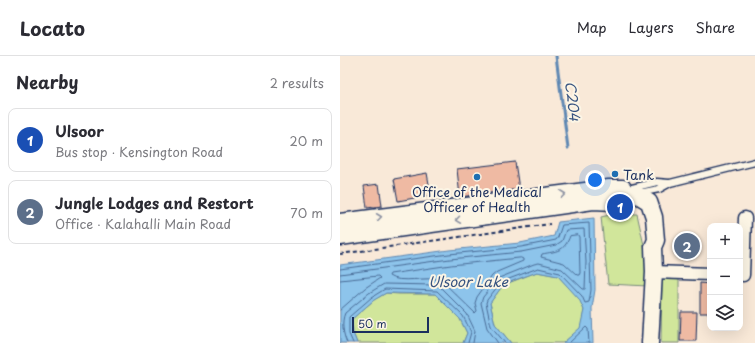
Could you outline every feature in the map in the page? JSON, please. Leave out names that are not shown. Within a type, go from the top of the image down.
[{"type":"main road","points":[[340,222],[609,188],[630,194],[650,204],[656,228],[650,343]]},
{"type":"main road","points":[[340,237],[593,201],[615,202],[630,194]]},
{"type":"street","points":[[745,218],[746,275]]},
{"type":"street","points":[[654,272],[707,274]]},
{"type":"lane","points":[[630,194],[657,182],[670,183],[755,162]]},
{"type":"path","points":[[340,254],[550,224]]},
{"type":"green space","points":[[614,214],[637,214],[650,272],[648,286],[608,284],[601,217]]},
{"type":"green space","points":[[537,272],[558,276],[580,299],[584,310],[581,328],[563,343],[511,343],[495,324],[490,303],[503,285]]},
{"type":"green space","points":[[662,278],[679,278],[679,343],[661,343]]},
{"type":"green space","points":[[386,293],[435,294],[460,319],[467,333],[463,343],[357,343],[353,333],[352,319],[374,300]]},
{"type":"water","name":"Ulsoor Lake","points":[[594,218],[595,290],[592,308],[593,343],[563,343],[580,328],[584,310],[579,299],[558,276],[537,272],[503,285],[490,303],[495,324],[511,343],[463,343],[467,333],[460,319],[435,294],[386,293],[374,300],[352,319],[353,333],[357,343],[340,343],[340,265],[449,250],[520,243],[554,236],[558,222]]},
{"type":"building","points":[[515,162],[519,189],[460,197],[457,169]]},
{"type":"building","points":[[427,173],[431,195],[398,201],[394,179]]},
{"type":"building","points":[[379,184],[382,206],[367,208],[364,186]]},
{"type":"building","points":[[700,283],[707,284],[707,313],[700,313]]},
{"type":"building","points":[[681,312],[697,312],[696,341],[680,341]]},
{"type":"waterway","name":"C204","points":[[556,56],[568,148]]},
{"type":"place","name":"Tank","points":[[615,174]]},
{"type":"place","name":"Office of the Medical Officer of Health","points":[[477,177]]},
{"type":"place","name":"Ulsoor","points":[[620,207]]},
{"type":"place","name":"Jungle Lodges and Restort","points":[[687,246]]}]
